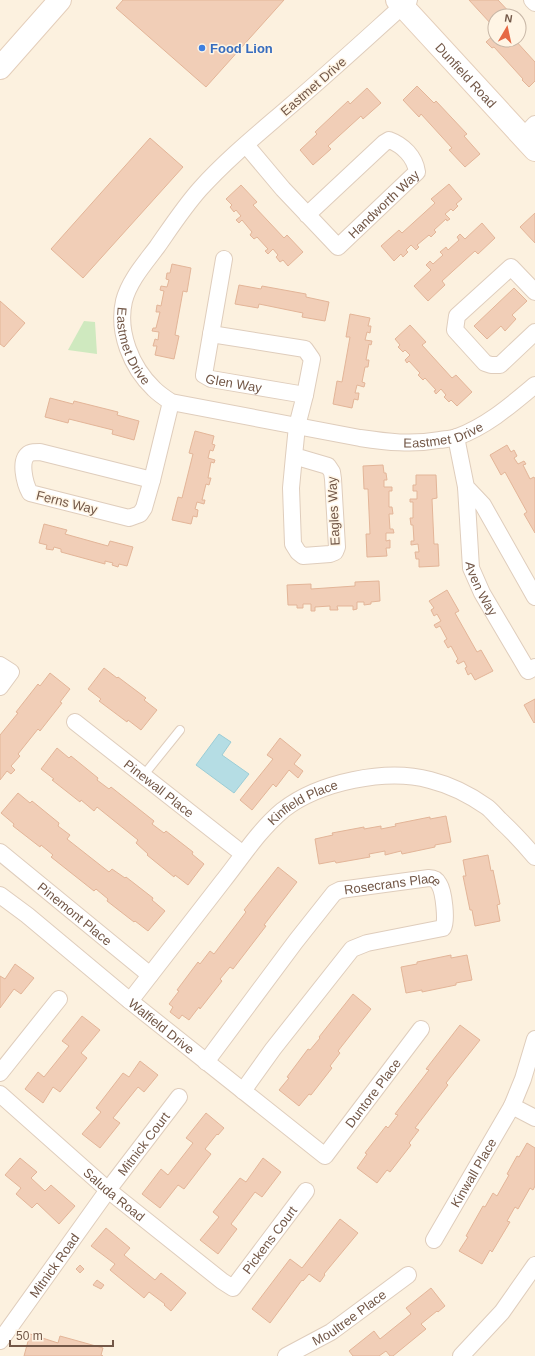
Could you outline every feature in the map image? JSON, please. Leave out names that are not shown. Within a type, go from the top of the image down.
[{"type":"street","points":[[0,68],[60,0]]},
{"type":"street","points":[[532,0],[535,3]]},
{"type":"street","name":"Dunfield Road","points":[[403,2],[531,137]]},
{"type":"street","name":"Eastmet Drive","points":[[403,2],[221,167],[189,202],[136,275],[128,289],[124,300],[123,329],[128,349],[144,378],[154,390],[171,402],[360,438],[397,443],[418,443],[456,438],[492,419],[512,405],[535,385]]},
{"type":"street","name":"Handworth Way","points":[[246,145],[283,189],[307,215],[338,247],[417,172],[413,159],[395,142],[389,140],[307,215]]},
{"type":"street","name":"Glen Way","points":[[224,259],[204,375],[211,380],[305,395]]},
{"type":"street","points":[[535,292],[511,267],[457,316],[455,324],[455,330],[485,363],[491,365],[500,365],[535,332]]},
{"type":"street","points":[[211,334],[305,349],[312,359],[297,426]]},
{"type":"street","name":"Ferns Way","points":[[152,480],[40,452],[31,453],[26,457],[23,464],[26,486],[30,493],[129,518],[140,514],[144,508],[152,480],[171,402]]},
{"type":"street","name":"Eagles Way","points":[[294,456],[328,466],[332,472],[337,546],[335,552],[330,554],[303,556],[298,552],[293,544],[291,488],[294,456],[297,426]]},
{"type":"street","name":"Aven Way","points":[[456,438],[466,487],[471,568],[482,593],[528,671],[535,667]]},
{"type":"street","points":[[466,487],[483,505],[535,597]]},
{"type":"street","points":[[0,665],[11,672],[0,687]]},
{"type":"street","name":"Pinewall Place","points":[[75,722],[243,854]]},
{"type":"street","name":"Kinfield Place","points":[[130,1001],[243,854],[270,822],[300,799],[342,783],[365,777],[410,777],[429,780],[462,792],[488,808],[514,833],[535,857]]},
{"type":"street","name":"Pinemont Place","points":[[0,852],[150,975]]},
{"type":"street","name":"Rosecrans Place","points":[[206,1062],[296,941],[334,893],[340,890],[429,878],[436,880],[441,887],[445,922],[443,928],[367,943],[352,949],[243,1091]]},
{"type":"street","name":"Walfield Drive","points":[[0,895],[28,916],[130,1001],[324,1156]]},
{"type":"street","points":[[0,1074],[59,999]]},
{"type":"street","name":"Duntore Place","points":[[324,1156],[422,1029]]},
{"type":"street","name":"Kinwall Place","points":[[434,1240],[512,1106],[523,1079],[535,1039]]},
{"type":"street","name":"Saluda Road","points":[[0,1094],[108,1190],[222,1281],[233,1288]]},
{"type":"street","name":"Mitnick Court","points":[[108,1190],[179,1097]]},
{"type":"street","points":[[512,1106],[535,1118]]},
{"type":"street","name":"Mitnick Road","points":[[0,1341],[108,1190]]},
{"type":"street","name":"Pickens Court","points":[[233,1288],[306,1191]]},
{"type":"street","points":[[462,1356],[502,1312],[535,1265]]},
{"type":"street","name":"Moultree Place","points":[[286,1356],[331,1332],[408,1275]]},
{"type":"lane","points":[[143,776],[180,730]]},
{"type":"green space","points":[[84,321],[95,322],[97,354],[68,350]]},
{"type":"water","points":[[219,734],[231,742],[222,755],[249,774],[234,793],[196,765]]},
{"type":"building","name":"Food Lion","points":[[123,0],[284,0],[206,87],[116,8]]},
{"type":"building","points":[[469,0],[498,0],[506,8],[487,8],[487,20]]},
{"type":"building","points":[[495,48],[522,48],[535,62],[535,81],[529,87],[522,80],[523,79]]},
{"type":"building","points":[[417,86],[434,103],[436,101],[467,134],[464,136],[480,154],[465,167],[449,150],[452,148],[421,114],[419,117],[403,100]]},
{"type":"building","points":[[367,88],[381,103],[363,119],[361,116],[328,146],[331,149],[313,165],[300,150],[317,134],[315,132],[348,101],[350,104]]},
{"type":"building","points":[[150,138],[183,167],[83,278],[51,249]]},
{"type":"building","points":[[449,184],[462,199],[456,204],[458,206],[453,211],[451,209],[445,214],[450,219],[447,221],[446,219],[434,230],[436,232],[431,237],[429,235],[417,245],[419,247],[416,250],[411,245],[406,250],[408,252],[403,257],[401,254],[394,261],[381,246],[399,230],[402,233],[435,203],[431,199]]},
{"type":"building","points":[[241,185],[257,202],[253,205],[284,238],[287,235],[303,252],[288,266],[283,260],[280,262],[276,257],[278,255],[273,249],[268,254],[265,251],[268,249],[257,237],[254,239],[250,235],[252,232],[242,220],[239,223],[236,220],[241,216],[236,210],[234,212],[230,207],[232,205],[226,199]]},
{"type":"building","points":[[535,213],[535,243],[520,227]]},
{"type":"building","points":[[482,223],[495,238],[478,254],[475,251],[442,281],[445,285],[428,301],[414,286],[431,270],[426,265],[430,261],[433,264],[443,255],[440,252],[446,247],[448,250],[459,240],[457,237],[460,234],[465,239]]},
{"type":"building","points":[[172,264],[191,268],[187,292],[183,291],[175,335],[179,336],[174,359],[155,355],[157,346],[153,346],[155,339],[158,340],[159,332],[152,331],[153,328],[156,328],[160,312],[156,312],[157,305],[161,306],[164,291],[160,290],[161,286],[167,287],[169,280],[166,279],[167,273],[170,273]]},
{"type":"building","points":[[239,285],[261,289],[262,286],[306,294],[306,297],[329,302],[325,321],[302,317],[303,313],[259,304],[258,308],[235,304]]},
{"type":"building","points":[[514,288],[527,301],[512,315],[516,319],[505,331],[501,326],[487,339],[474,326]]},
{"type":"building","points":[[0,301],[25,323],[4,347],[0,344]]},
{"type":"building","points":[[350,314],[370,318],[368,326],[371,326],[370,333],[367,332],[365,340],[372,341],[371,345],[369,344],[366,360],[369,360],[368,367],[365,367],[362,382],[365,383],[364,387],[357,385],[355,393],[359,393],[358,400],[354,399],[352,408],[333,404],[337,381],[342,382],[350,337],[346,337]]},
{"type":"building","points":[[410,325],[426,342],[422,345],[452,378],[456,375],[472,392],[457,406],[451,400],[449,402],[444,397],[446,395],[441,389],[436,394],[434,391],[436,390],[425,378],[423,380],[418,375],[420,373],[409,361],[407,363],[405,360],[410,355],[405,350],[403,352],[398,347],[400,345],[395,339]]},
{"type":"building","points":[[50,398],[73,404],[74,401],[118,412],[117,415],[139,421],[134,440],[112,434],[113,430],[69,419],[68,423],[45,417]]},
{"type":"building","points":[[195,431],[214,436],[212,444],[215,445],[213,451],[210,450],[208,458],[215,460],[214,463],[211,462],[208,478],[211,478],[209,485],[206,484],[202,500],[205,500],[204,504],[197,502],[195,509],[198,510],[197,517],[193,516],[191,524],[172,520],[178,497],[182,498],[193,454],[189,453]]},
{"type":"building","points":[[507,445],[511,452],[514,450],[517,456],[514,458],[518,464],[524,461],[526,464],[523,465],[530,479],[534,477],[535,479],[535,533],[524,514],[527,512],[505,472],[501,475],[490,455]]},
{"type":"building","points":[[383,465],[387,480],[384,480],[384,487],[392,487],[392,491],[389,491],[389,507],[392,507],[393,514],[389,514],[390,529],[393,529],[394,533],[386,533],[386,541],[390,540],[390,548],[386,548],[387,556],[367,557],[366,534],[370,534],[368,489],[364,489],[363,466]]},
{"type":"building","points":[[416,475],[436,475],[437,498],[432,499],[434,544],[438,544],[439,566],[419,567],[419,559],[416,559],[415,552],[419,552],[418,544],[411,545],[411,541],[414,541],[413,525],[411,525],[410,518],[413,518],[413,502],[410,502],[410,499],[417,499],[417,491],[413,491],[413,485],[416,485]]},
{"type":"building","points":[[44,524],[67,530],[65,534],[108,546],[110,541],[133,547],[127,566],[119,564],[118,567],[112,565],[113,563],[105,561],[105,564],[61,552],[61,549],[54,547],[53,550],[46,549],[47,545],[39,543]]},
{"type":"building","points":[[379,581],[380,601],[371,602],[371,604],[364,605],[364,602],[357,602],[357,609],[353,610],[353,606],[337,606],[338,610],[330,610],[330,606],[315,607],[315,611],[311,611],[311,604],[303,604],[303,608],[297,608],[297,605],[288,605],[287,585],[311,584],[311,589],[355,586],[355,582]]},
{"type":"building","points":[[447,590],[459,611],[455,613],[477,652],[481,650],[493,671],[475,680],[471,673],[468,675],[465,668],[467,667],[464,661],[458,664],[456,661],[458,659],[451,646],[448,648],[444,641],[447,639],[440,626],[436,628],[434,625],[441,621],[437,614],[434,616],[431,610],[434,608],[429,601]]},
{"type":"building","points":[[104,668],[146,698],[144,700],[157,710],[141,730],[128,720],[127,722],[99,701],[101,699],[88,689]]},
{"type":"building","points":[[50,673],[70,689],[60,702],[62,703],[40,731],[38,729],[18,754],[20,756],[11,766],[15,770],[11,774],[7,771],[0,780],[0,735],[18,713],[16,712],[38,684],[40,686]]},
{"type":"building","points":[[535,699],[535,722],[534,723],[524,705]]},
{"type":"building","points":[[280,738],[301,755],[294,764],[303,771],[298,778],[289,770],[276,787],[273,784],[252,810],[240,800],[273,759],[267,755]]},
{"type":"building","points":[[57,748],[69,758],[71,756],[98,778],[97,780],[109,789],[111,787],[154,821],[152,824],[164,833],[166,831],[193,852],[192,854],[204,864],[188,885],[175,875],[174,877],[147,855],[148,854],[136,843],[138,840],[97,807],[94,811],[81,800],[80,802],[52,780],[54,779],[41,769]]},
{"type":"building","points":[[18,793],[30,803],[32,801],[59,823],[58,826],[70,835],[67,839],[109,872],[112,869],[125,878],[126,877],[153,898],[152,900],[165,911],[148,931],[107,901],[108,899],[96,889],[94,891],[51,857],[53,855],[41,845],[40,847],[13,826],[14,824],[1,813]]},
{"type":"building","points":[[446,816],[451,842],[402,854],[401,851],[385,855],[385,851],[369,854],[370,857],[336,863],[335,861],[319,864],[315,839],[333,835],[332,833],[364,827],[364,829],[381,826],[381,829],[396,826],[395,824],[430,817],[430,819]]},
{"type":"building","points":[[488,855],[491,871],[493,870],[500,904],[497,905],[500,921],[475,926],[463,876],[466,876],[463,860]]},
{"type":"building","points":[[278,867],[297,882],[233,969],[230,967],[220,979],[222,981],[200,1009],[199,1007],[189,1020],[182,1015],[179,1019],[170,1012],[173,1007],[169,1004],[179,991],[177,990],[198,962],[200,964],[210,951],[214,954],[246,912],[244,910]]},
{"type":"building","points":[[451,955],[451,958],[467,955],[472,980],[422,992],[422,990],[406,993],[401,967]]},
{"type":"building","points":[[15,964],[34,978],[21,994],[14,989],[0,1008],[0,976],[5,979]]},
{"type":"building","points":[[353,994],[371,1009],[338,1051],[340,1053],[330,1066],[332,1068],[311,1095],[309,1094],[299,1106],[279,1090],[289,1078],[287,1077],[308,1049],[310,1050],[320,1038],[319,1037]]},
{"type":"building","points":[[82,1016],[100,1030],[81,1053],[87,1058],[60,1092],[53,1087],[43,1103],[25,1089],[38,1072],[44,1077],[69,1046],[62,1041]]},
{"type":"building","points":[[460,1025],[480,1040],[446,1083],[448,1085],[415,1128],[419,1130],[409,1143],[411,1145],[390,1172],[387,1170],[377,1183],[357,1168],[367,1154],[365,1153],[386,1126],[388,1128],[398,1115],[395,1114],[429,1070],[426,1069]]},
{"type":"building","points":[[140,1061],[158,1075],[144,1092],[138,1087],[113,1118],[120,1123],[100,1148],[82,1134],[101,1112],[96,1108],[123,1073],[129,1077]]},
{"type":"building","points":[[206,1113],[224,1128],[205,1149],[211,1154],[184,1189],[178,1185],[160,1208],[142,1194],[161,1169],[168,1175],[193,1143],[186,1138]]},
{"type":"building","points":[[527,1143],[535,1148],[535,1186],[533,1190],[530,1188],[518,1209],[515,1207],[507,1221],[510,1222],[492,1252],[490,1250],[482,1264],[459,1251],[468,1237],[466,1236],[483,1206],[485,1207],[493,1193],[497,1196],[509,1175],[507,1174],[517,1156],[519,1157]]},
{"type":"building","points":[[20,1158],[37,1172],[31,1178],[45,1191],[51,1185],[75,1206],[59,1224],[37,1203],[32,1208],[16,1194],[21,1188],[5,1175]]},
{"type":"building","points":[[263,1158],[281,1172],[262,1197],[255,1192],[231,1224],[237,1229],[218,1254],[200,1240],[219,1217],[213,1212],[240,1178],[246,1182]]},
{"type":"building","points":[[340,1219],[358,1233],[324,1274],[325,1275],[320,1282],[309,1274],[303,1281],[302,1280],[270,1323],[252,1309],[290,1259],[302,1268]]},
{"type":"building","points":[[106,1228],[130,1248],[124,1255],[155,1280],[161,1273],[186,1293],[171,1311],[164,1305],[165,1304],[149,1292],[144,1298],[110,1270],[115,1264],[91,1246]]},
{"type":"building","points":[[80,1265],[84,1269],[80,1273],[76,1269]]},
{"type":"building","points":[[97,1280],[104,1285],[101,1289],[93,1285]]},
{"type":"building","points":[[431,1288],[445,1306],[421,1324],[426,1329],[393,1356],[390,1356],[386,1351],[379,1356],[353,1356],[349,1351],[374,1331],[380,1339],[411,1314],[406,1308]]},
{"type":"building","points":[[30,1334],[58,1343],[60,1336],[103,1348],[101,1355],[103,1356],[24,1356]]},
{"type":"place","name":"Food Lion","points":[[202,48]]}]
